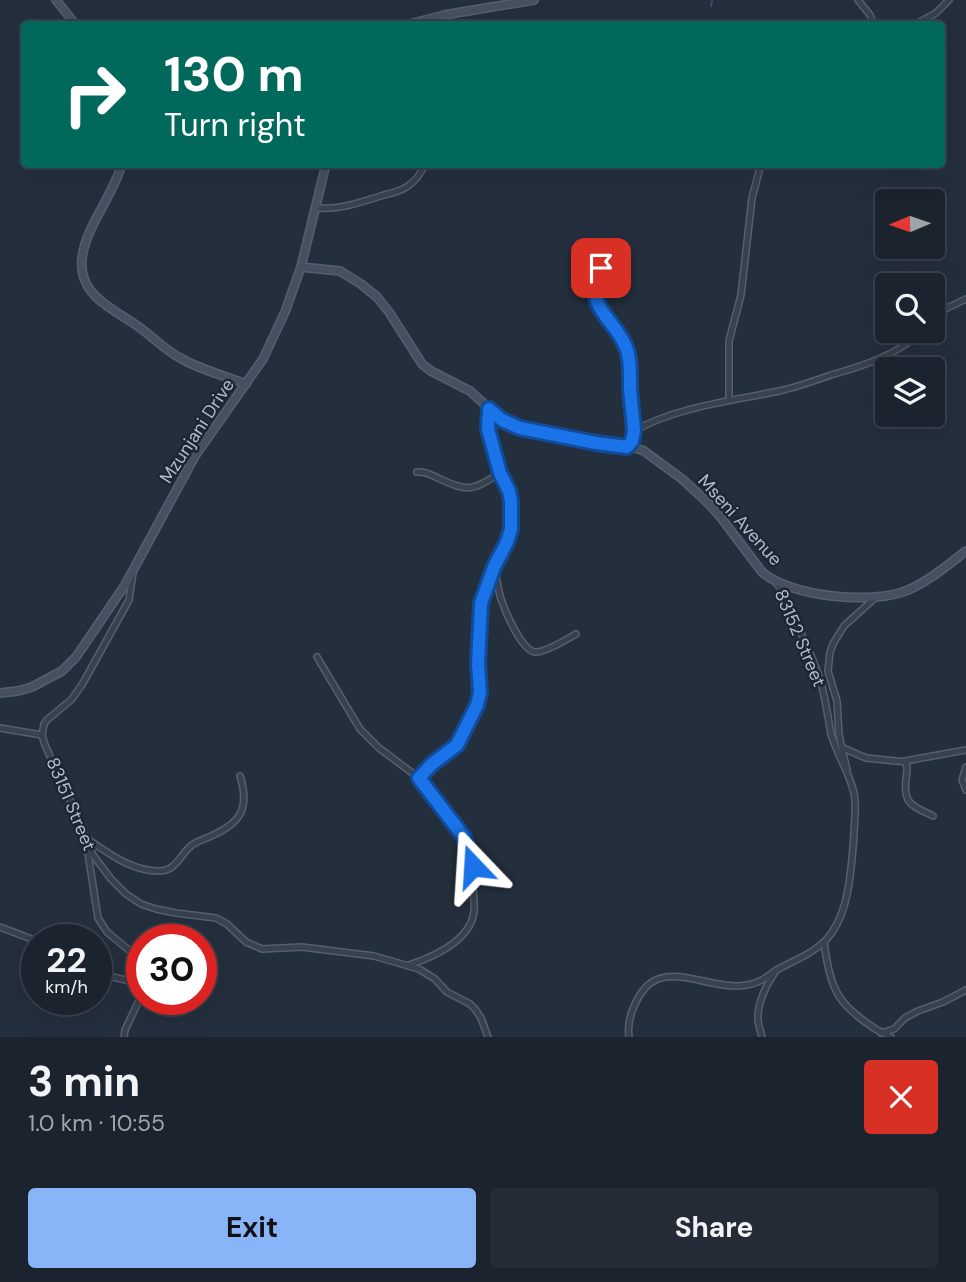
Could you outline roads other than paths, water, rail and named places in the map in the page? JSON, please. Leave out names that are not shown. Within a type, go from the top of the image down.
[{"type":"street","points":[[56,0],[73,21]]},
{"type":"street","points":[[421,21],[534,0]]},
{"type":"street","points":[[858,0],[872,21]]},
{"type":"street","points":[[921,21],[936,13],[949,0]]},
{"type":"street","points":[[120,168],[86,243],[82,263],[85,283],[96,297],[179,358],[246,384]]},
{"type":"street","name":"Mzunjani Drive","points":[[0,694],[32,687],[69,664],[133,573],[195,457],[269,347],[301,267],[325,168]]},
{"type":"street","points":[[315,208],[343,208],[400,191],[414,181],[422,168]]},
{"type":"street","points":[[729,400],[729,341],[741,295],[752,198],[760,168]]},
{"type":"street","points":[[608,258],[597,278],[595,291],[600,310],[626,349],[634,431],[632,441],[627,447]]},
{"type":"street","name":"Mseni Avenue","points":[[301,267],[340,271],[369,290],[389,312],[422,364],[470,391],[502,420],[520,428],[596,443],[636,447],[652,456],[706,500],[756,566],[775,581],[815,593],[889,596],[910,590],[966,551]]},
{"type":"street","points":[[945,310],[966,299]]},
{"type":"street","points":[[634,431],[645,424],[729,400],[788,389],[861,367],[908,343]]},
{"type":"street","points":[[419,778],[457,745],[477,705],[480,692],[478,664],[481,603],[510,534],[512,521],[509,491],[500,473],[488,429],[489,409]]},
{"type":"street","points":[[417,472],[426,472],[464,489],[478,486],[500,473]]},
{"type":"street","points":[[494,567],[502,601],[526,648],[536,652],[543,651],[576,634]]},
{"type":"street","name":"83151 Street","points":[[133,573],[129,600],[79,691],[47,720],[42,735],[100,867],[126,894],[141,904],[176,913],[216,918],[227,924],[246,942],[262,949],[302,947],[374,956],[419,969],[447,992],[470,1004],[481,1018],[488,1037]]},
{"type":"street","name":"83152 Street","points":[[775,581],[785,594],[815,664],[832,737],[848,775],[855,804],[850,874],[839,918],[824,942],[775,971]]},
{"type":"street","name":"83152 Street","points":[[848,775],[839,735],[837,701],[828,671],[830,652],[844,626],[876,597]]},
{"type":"street","points":[[317,657],[360,729],[379,748],[419,778],[464,837],[468,847],[473,866],[474,912],[466,928],[454,942],[426,959],[409,965]]},
{"type":"street","points":[[0,728],[42,735]]},
{"type":"street","points":[[843,748],[866,758],[905,761],[965,750]]},
{"type":"street","points":[[905,761],[908,767],[905,792],[907,801],[933,817]]},
{"type":"street","points":[[966,767],[962,780],[966,790]]},
{"type":"street","points":[[85,838],[129,865],[166,870],[179,861],[192,845],[236,821],[243,808],[244,790],[240,776]]},
{"type":"street","points":[[85,838],[98,918],[107,932],[126,948]]},
{"type":"street","points":[[0,927],[21,935]]},
{"type":"street","points":[[824,942],[838,995],[861,1018],[891,1037]]},
{"type":"street","points":[[629,1037],[628,1025],[633,1010],[646,988],[655,980],[668,976],[735,986],[761,981],[775,971]]},
{"type":"street","points":[[762,1037],[758,1020],[759,1008],[775,971]]},
{"type":"street","points":[[881,1033],[894,1028],[905,1018],[966,990]]},
{"type":"street","points":[[124,1037],[132,1015]]},
{"type":"waterway","points":[[711,6],[712,0]]}]
